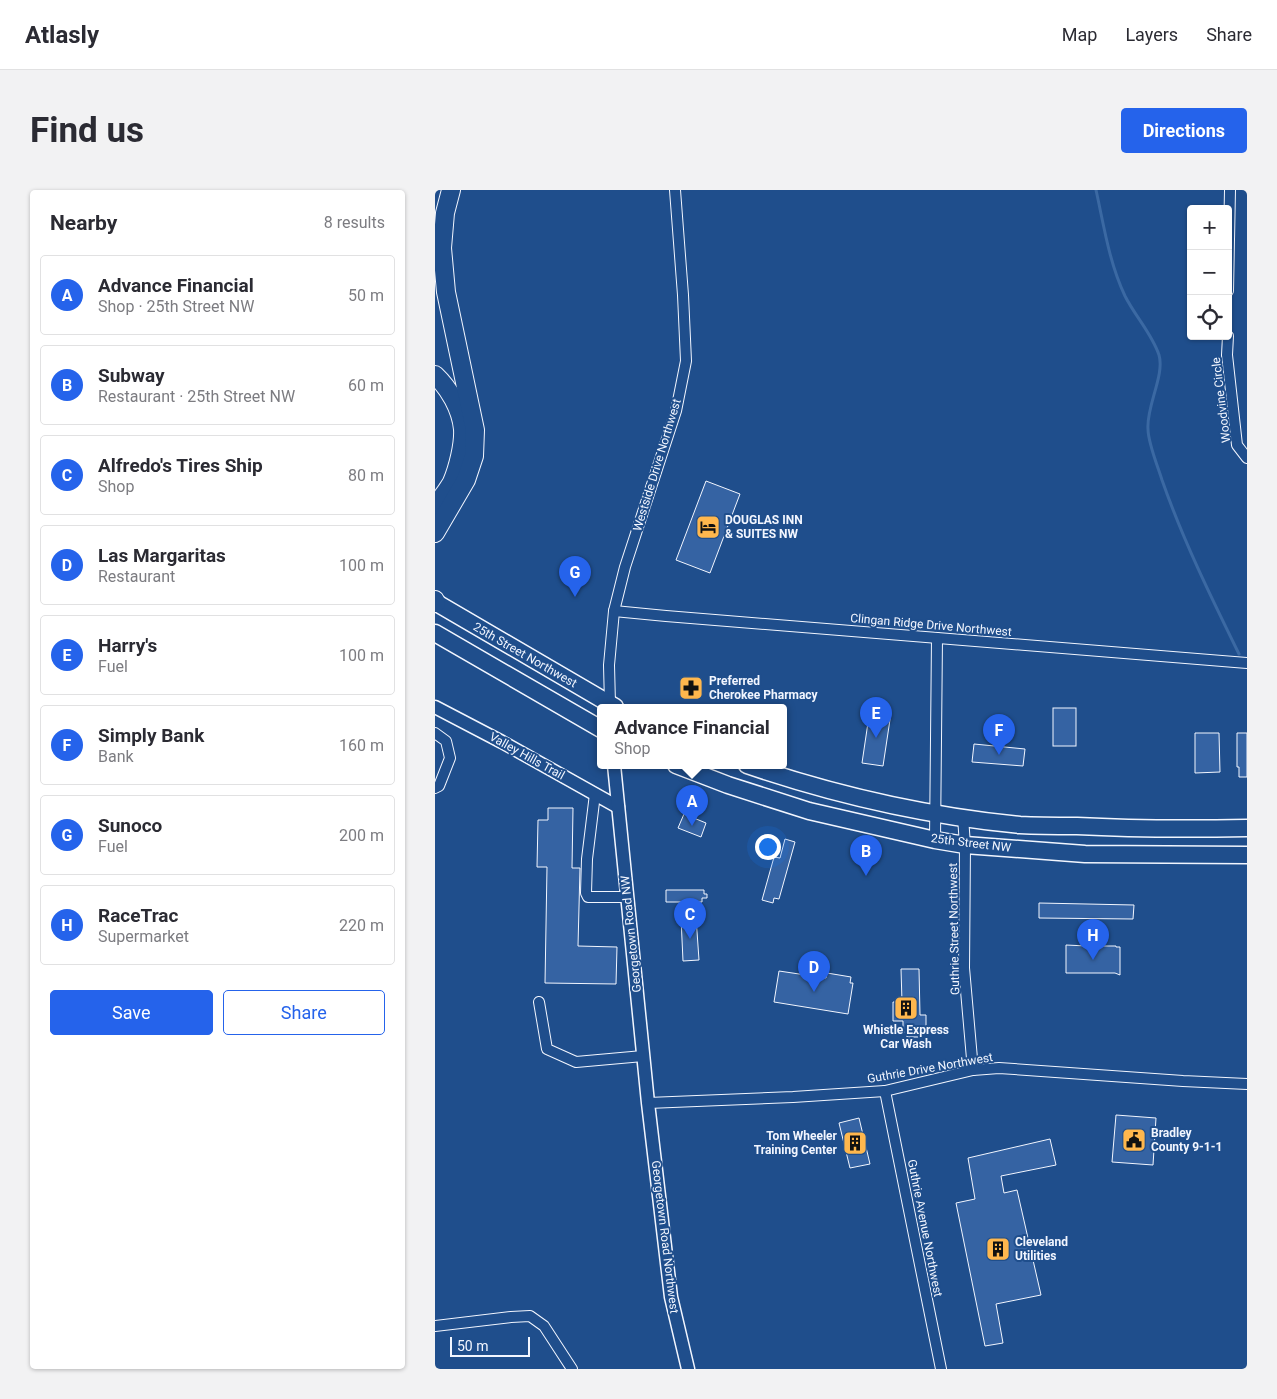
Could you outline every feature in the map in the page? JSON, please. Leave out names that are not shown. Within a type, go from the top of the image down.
[{"type":"highway","points":[[435,533],[466,480],[474,456],[475,430],[446,292],[442,248],[445,213],[451,190]]},
{"type":"highway","points":[[435,375],[443,382],[457,406],[463,429],[461,453],[452,481],[435,508]]},
{"type":"highway","name":"25th Street Northwest","points":[[435,602],[609,704]]},
{"type":"highway","name":"25th Street Northwest","points":[[435,633],[597,727]]},
{"type":"highway","name":"25th Street NW","points":[[686,769],[728,785],[809,811],[935,840],[965,845],[1085,854],[1247,854]]},
{"type":"highway","name":"25th Street NW","points":[[759,769],[801,783],[884,803],[935,813],[1021,825],[1130,828],[1247,828]]},
{"type":"street","name":"Westside Drive Northwest","points":[[612,704],[609,665],[614,611],[625,567],[676,411],[686,360],[675,190]]},
{"type":"street","points":[[1229,250],[1230,190]]},
{"type":"street","name":"Woodvine Circle","points":[[1227,340],[1237,445],[1247,458]]},
{"type":"street","name":"Clingan Ridge Drive Northwest","points":[[614,611],[1247,663]]},
{"type":"street","points":[[935,840],[937,638]]},
{"type":"street","name":"Valley Hills Trail","points":[[435,707],[618,807]]},
{"type":"street","points":[[435,733],[446,741],[450,758],[439,786],[435,788]]},
{"type":"street","name":"Georgetown Road NW","points":[[614,769],[648,1103]]},
{"type":"street","points":[[595,794],[587,859],[588,897],[627,897]]},
{"type":"street","name":"Guthrie Street Northwest","points":[[963,817],[965,845],[964,968],[973,1070]]},
{"type":"street","points":[[539,1002],[547,1049],[576,1062],[643,1056]]},
{"type":"street","name":"Guthrie Drive Northwest","points":[[648,1103],[885,1091],[973,1070],[999,1068],[1247,1084]]},
{"type":"street","name":"Guthrie Avenue Northwest","points":[[885,1091],[941,1369]]},
{"type":"street","name":"Georgetown Road Northwest","points":[[648,1103],[671,1297],[688,1369]]},
{"type":"street","points":[[435,1326],[530,1316],[544,1326],[572,1369]]},
{"type":"building","name":"DOUGLAS INN & SUITES NW","points":[[706,481],[740,494],[710,573],[676,560]]},
{"type":"building","points":[[1053,708],[1076,708],[1076,746],[1053,746]]},
{"type":"building","points":[[870,709],[891,713],[883,766],[862,763]]},
{"type":"building","points":[[1195,733],[1219,733],[1220,772],[1195,773]]},
{"type":"building","points":[[1237,733],[1247,733],[1247,777],[1239,777],[1239,767],[1237,767]]},
{"type":"building","points":[[974,744],[1025,749],[1023,766],[972,762]]},
{"type":"building","points":[[548,808],[573,808],[572,868],[580,868],[578,946],[617,947],[616,984],[545,983],[547,867],[537,867],[538,820],[548,820]]},
{"type":"building","points":[[684,814],[706,823],[701,837],[678,828]]},
{"type":"building","points":[[785,839],[795,842],[779,899],[774,898],[773,903],[762,900],[774,857],[780,858]]},
{"type":"building","points":[[666,890],[704,890],[707,898],[702,898],[702,902],[666,902]]},
{"type":"building","points":[[1039,903],[1134,905],[1133,919],[1039,918]]},
{"type":"building","points":[[696,917],[699,960],[683,961],[681,918]]},
{"type":"building","points":[[1087,943],[1100,943],[1100,946],[1120,947],[1120,975],[1115,973],[1066,973],[1066,945],[1087,946]]},
{"type":"building","name":"Whistle Express Car Wash","points":[[901,969],[919,969],[920,1015],[926,1015],[926,1032],[919,1032],[919,1037],[907,1037],[907,1032],[903,1032],[903,1021],[893,1021],[893,1002],[902,1002]]},
{"type":"building","points":[[779,971],[826,978],[827,973],[851,977],[850,983],[853,983],[848,1014],[774,1002]]},
{"type":"building","name":"Bradley County 9-1-1","points":[[1116,1115],[1156,1118],[1153,1165],[1112,1162]]},
{"type":"building","name":"Tom Wheeler Training Center","points":[[859,1118],[870,1164],[850,1168],[839,1123]]},
{"type":"building","name":"Cleveland Utilities","points":[[1050,1139],[1056,1165],[1001,1176],[1004,1193],[1017,1190],[1041,1295],[996,1304],[1003,1343],[985,1346],[956,1203],[975,1199],[968,1158]]},
{"type":"waterway","points":[[1096,190],[1107,244],[1119,283],[1159,355],[1160,372],[1148,420],[1148,435],[1153,455],[1188,546],[1239,654]]},
{"type":"place","name":"DOUGLAS INN & SUITES NW","points":[[708,527]]},
{"type":"place","name":"Sunoco","points":[[575,597]]},
{"type":"place","name":"Preferred Cherokee Pharmacy","points":[[691,688]]},
{"type":"place","name":"Harry's","points":[[876,738]]},
{"type":"place","name":"Simply Bank","points":[[999,755]]},
{"type":"place","name":"Advance Financial","points":[[692,826]]},
{"type":"place","name":"Subway","points":[[866,876]]},
{"type":"place","name":"Alfredo's Tires Ship","points":[[690,939]]},
{"type":"place","name":"RaceTrac","points":[[1093,960]]},
{"type":"place","name":"Las Margaritas","points":[[814,992]]},
{"type":"place","name":"Whistle Express Car Wash","points":[[906,1008]]},
{"type":"place","name":"Bradley County 9-1-1","points":[[1134,1140]]},
{"type":"place","name":"Tom Wheeler Training Center","points":[[855,1143]]},
{"type":"place","name":"Cleveland Utilities","points":[[998,1249]]}]
